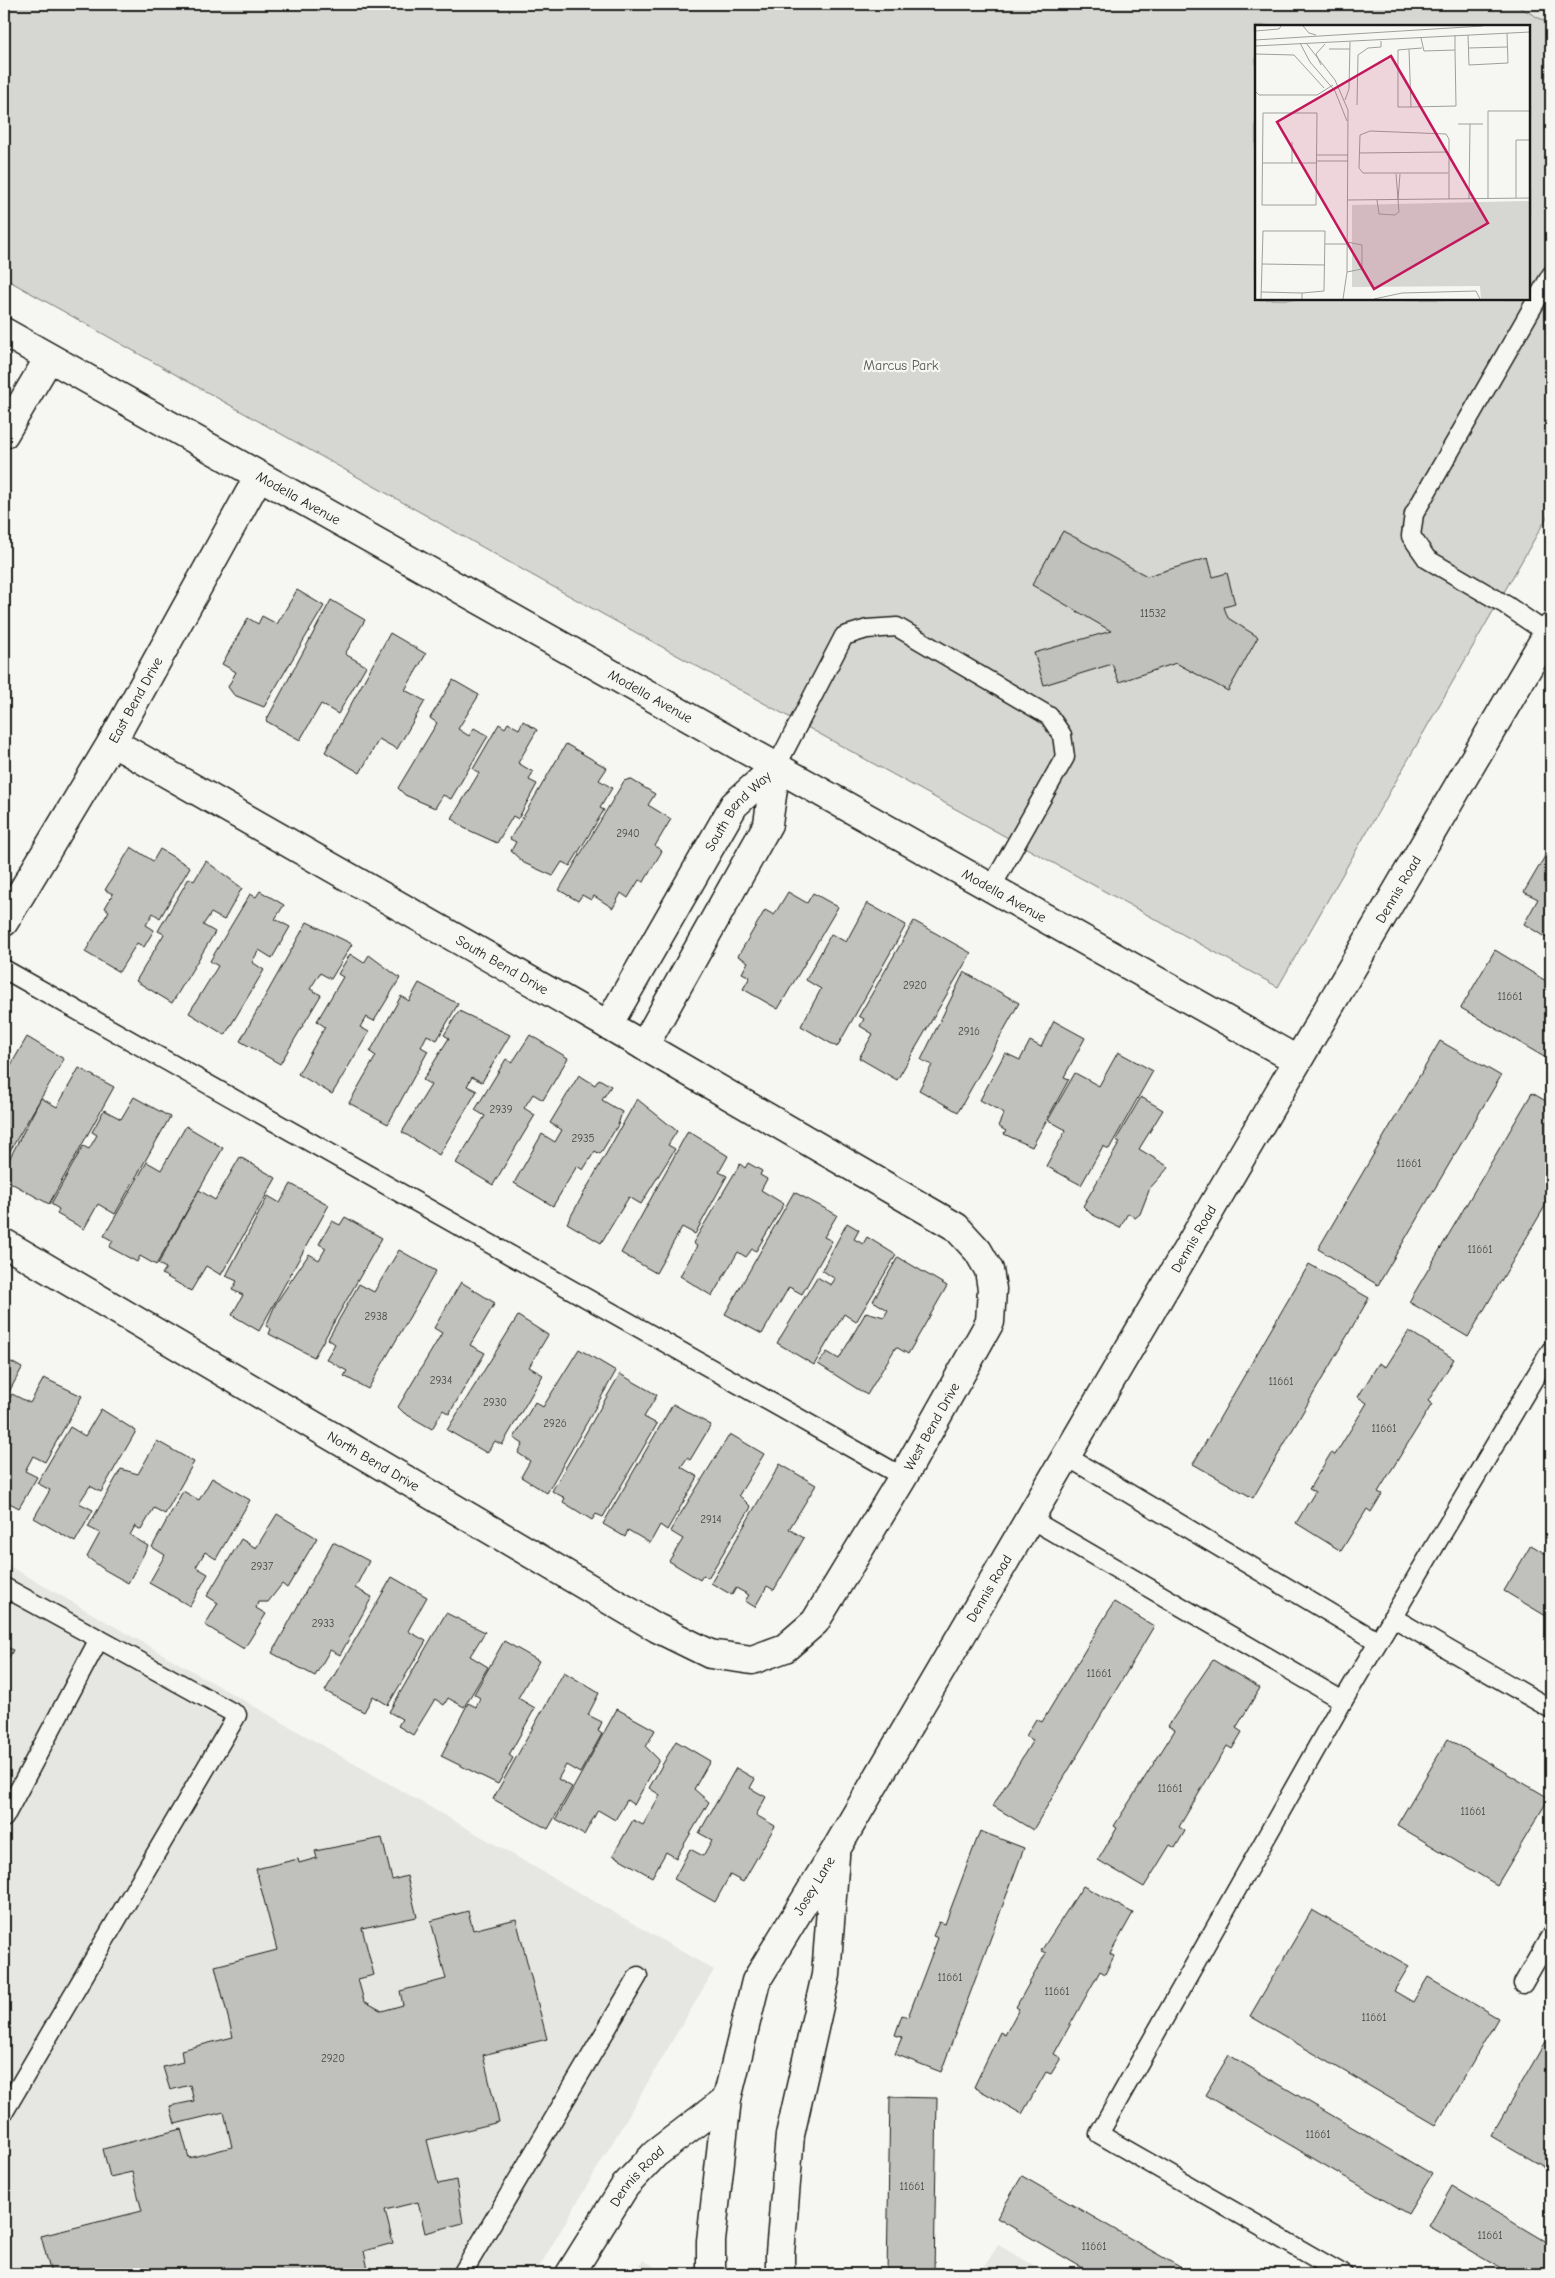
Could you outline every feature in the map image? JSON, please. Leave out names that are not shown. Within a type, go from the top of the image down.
[{"type":"street","name":"Modella Avenue","points":[[4,332],[1297,1060]]},
{"type":"street","points":[[4,434],[49,358]]},
{"type":"street","name":"East Bend Drive","points":[[4,922],[112,742],[259,476]]},
{"type":"street","name":"Dennis Road","points":[[835,1851],[1550,631]]},
{"type":"street","name":"South Bend Drive","points":[[112,742],[608,1025],[890,1189]]},
{"type":"street","name":"South Bend Way","points":[[608,1025],[734,805],[776,767]]},
{"type":"street","name":"South Bend Way","points":[[644,1046],[768,824],[776,767]]},
{"type":"street","name":"West Bend Drive","points":[[752,1660],[785,1648],[815,1622],[903,1477],[990,1322],[992,1289],[989,1270],[978,1251],[956,1227],[890,1189]]},
{"type":"street","name":"North Bend Drive","points":[[4,1243],[657,1628],[710,1654],[752,1660]]},
{"type":"street","name":"Josey Lane","points":[[711,2274],[710,2241],[727,2099],[756,1982],[835,1851]]},
{"type":"street","name":"Josey Lane","points":[[780,2274],[780,2253],[790,2135],[826,1975],[835,1851]]},
{"type":"street","name":"Dennis Road","points":[[570,2274],[625,2186],[654,2154],[727,2099]]},
{"type":"lane","points":[[1550,631],[1427,559],[1411,536],[1414,514],[1551,275]]},
{"type":"lane","points":[[776,767],[844,636],[867,629],[897,627],[1049,716],[1062,735],[1065,757],[991,888]]},
{"type":"lane","points":[[4,968],[903,1477]]},
{"type":"lane","points":[[1343,2274],[1098,2134],[1377,1641],[1551,1350]]},
{"type":"lane","points":[[1066,1456],[1377,1641]]},
{"type":"lane","points":[[1029,1518],[1343,1701]]},
{"type":"lane","points":[[4,1587],[237,1715],[4,2112]]},
{"type":"lane","points":[[1392,1617],[1551,1709]]},
{"type":"lane","points":[[4,1818],[99,1639]]},
{"type":"lane","points":[[1523,1984],[1551,1935]]},
{"type":"lane","points":[[462,2274],[638,1976]]},
{"type":"shaded area","points":[[1514,4],[1551,4],[1551,25]]},
{"type":"shaded area","points":[[4,1563],[714,1970],[535,2274],[4,2274]]},
{"type":"shaded area","points":[[998,2245],[1049,2274],[980,2274]]},
{"type":"shaded area","points":[[643,2260],[667,2274],[635,2274]]},
{"type":"green space","name":"Marcus Park","points":[[4,4],[1514,4],[1551,25],[1551,510],[1278,987],[539,579],[4,278]]},
{"type":"building","points":[[1063,531],[1147,576],[1208,558],[1213,577],[1227,573],[1235,604],[1224,607],[1228,618],[1258,637],[1228,691],[1176,663],[1119,682],[1112,664],[1044,685],[1034,653],[1111,631],[1032,585]]},
{"type":"building","points":[[297,590],[324,606],[264,707],[234,695],[228,687],[236,672],[222,664],[248,618],[258,624],[262,616],[277,624]]},
{"type":"building","points":[[331,600],[365,620],[345,654],[366,666],[338,714],[321,704],[300,740],[266,721]]},
{"type":"building","points":[[390,633],[426,654],[405,690],[425,701],[397,749],[379,739],[360,773],[325,752]]},
{"type":"building","points":[[453,680],[479,695],[458,729],[469,736],[474,728],[488,736],[451,799],[443,795],[435,808],[405,795],[398,788],[437,723],[430,718]]},
{"type":"building","points":[[523,721],[537,730],[518,763],[533,772],[529,780],[537,784],[518,819],[513,816],[497,843],[464,828],[452,818],[479,773],[473,769],[499,724],[505,728],[508,723],[519,729]]},
{"type":"building","points":[[566,744],[607,768],[599,780],[612,788],[600,808],[604,810],[570,866],[562,862],[553,876],[524,863],[511,851],[516,842],[510,839]]},
{"type":"building","points":[[630,779],[655,794],[648,805],[671,819],[655,846],[662,851],[644,882],[639,880],[628,898],[621,893],[613,908],[594,896],[591,900],[582,895],[578,901],[559,890],[624,781]]},
{"type":"building","points":[[1551,846],[1551,941],[1524,924],[1538,899],[1524,892]]},
{"type":"building","points":[[131,847],[153,861],[160,849],[190,867],[160,918],[153,913],[146,925],[154,930],[144,947],[137,943],[119,972],[85,952],[109,911],[105,908],[113,894],[105,890]]},
{"type":"building","points":[[206,861],[242,888],[224,920],[211,913],[203,925],[215,932],[172,1003],[136,981],[164,934],[158,931],[189,878],[194,881]]},
{"type":"building","points":[[260,891],[284,905],[275,919],[290,927],[272,958],[259,950],[252,962],[264,970],[225,1035],[189,1013],[218,966],[210,961],[250,894],[256,897]]},
{"type":"building","points":[[788,892],[807,903],[813,893],[838,907],[778,1009],[743,989],[750,977],[742,973],[748,962],[738,956],[765,910],[774,915]]},
{"type":"building","points":[[867,903],[906,925],[837,1047],[801,1026],[821,989],[806,980],[831,934],[846,942]]},
{"type":"building","points":[[914,921],[971,953],[897,1080],[859,1058],[873,1034],[860,1026],[864,1019],[859,1016]]},
{"type":"building","points":[[307,922],[352,944],[331,979],[320,973],[310,989],[321,995],[280,1064],[240,1041]]},
{"type":"building","points":[[1495,950],[1551,984],[1551,1061],[1461,1008]]},
{"type":"building","points":[[350,954],[364,963],[369,955],[400,978],[374,1021],[366,1017],[360,1027],[369,1032],[332,1094],[298,1074],[325,1027],[317,1021],[343,977],[338,974]]},
{"type":"building","points":[[964,972],[1019,1003],[958,1112],[919,1090],[932,1065],[921,1060]]},
{"type":"building","points":[[419,983],[458,1004],[437,1040],[427,1035],[421,1047],[428,1051],[388,1124],[349,1103],[376,1056],[370,1052],[401,996],[409,1001]]},
{"type":"building","points":[[459,1011],[510,1035],[482,1082],[472,1077],[467,1086],[477,1091],[439,1155],[402,1132],[431,1085],[423,1080],[449,1038],[444,1035]]},
{"type":"building","points":[[1054,1021],[1085,1038],[1064,1077],[1069,1079],[1032,1147],[1004,1134],[1006,1131],[998,1126],[1004,1113],[980,1100],[1005,1053],[1020,1060],[1030,1041],[1041,1047]]},
{"type":"building","points":[[530,1035],[568,1058],[543,1100],[533,1094],[524,1108],[535,1115],[493,1185],[456,1163],[485,1116],[475,1110],[506,1059],[512,1063]]},
{"type":"building","points":[[27,1037],[64,1059],[4,1161],[4,1077]]},
{"type":"building","points":[[1440,1041],[1501,1076],[1378,1285],[1318,1249]]},
{"type":"building","points":[[1118,1052],[1153,1071],[1109,1149],[1103,1146],[1081,1185],[1046,1166],[1066,1130],[1048,1120],[1075,1073],[1099,1086]]},
{"type":"building","points":[[79,1068],[114,1087],[49,1204],[4,1179],[6,1174],[4,1169],[41,1098],[57,1107]]},
{"type":"building","points":[[579,1075],[595,1085],[599,1079],[611,1086],[602,1100],[622,1112],[618,1125],[600,1154],[595,1151],[583,1170],[577,1166],[553,1206],[514,1183],[542,1134],[555,1142],[562,1130],[550,1123]]},
{"type":"building","points":[[1532,1093],[1551,1104],[1551,1196],[1468,1337],[1409,1302]]},
{"type":"building","points":[[134,1097],[170,1117],[115,1214],[98,1204],[84,1229],[57,1214],[59,1209],[51,1204],[83,1146],[89,1149],[97,1135],[92,1132],[104,1110],[121,1119]]},
{"type":"building","points":[[1141,1097],[1163,1110],[1139,1149],[1169,1167],[1150,1188],[1140,1214],[1135,1218],[1128,1213],[1120,1228],[1091,1214],[1083,1206],[1120,1142],[1116,1140]]},
{"type":"building","points":[[637,1099],[677,1131],[668,1145],[675,1149],[641,1204],[629,1197],[601,1243],[567,1223]]},
{"type":"building","points":[[186,1126],[223,1148],[156,1265],[140,1256],[137,1262],[109,1247],[113,1241],[104,1236],[147,1162],[161,1170]]},
{"type":"building","points":[[688,1131],[728,1156],[719,1172],[727,1176],[695,1234],[682,1227],[656,1273],[621,1253]]},
{"type":"building","points":[[240,1157],[276,1178],[221,1275],[206,1266],[191,1291],[162,1274],[166,1268],[158,1264],[199,1190],[215,1200]]},
{"type":"building","points":[[748,1163],[762,1171],[760,1175],[767,1179],[761,1190],[784,1204],[756,1251],[752,1249],[746,1257],[738,1252],[712,1296],[680,1276],[697,1246],[693,1243],[740,1164],[745,1168]]},
{"type":"building","points":[[291,1184],[329,1205],[259,1331],[232,1315],[243,1295],[232,1290],[237,1281],[226,1276],[268,1196],[280,1203]]},
{"type":"building","points":[[794,1192],[837,1215],[824,1237],[832,1241],[802,1294],[789,1287],[762,1334],[725,1314]]},
{"type":"building","points":[[345,1217],[382,1238],[314,1357],[269,1334],[271,1329],[266,1326],[276,1303],[309,1254],[319,1260],[326,1248],[319,1244],[332,1221],[340,1225]]},
{"type":"building","points":[[847,1223],[859,1230],[854,1239],[863,1244],[867,1237],[896,1255],[856,1322],[844,1314],[814,1365],[777,1343],[817,1277],[831,1285],[835,1279],[822,1270]]},
{"type":"building","points":[[399,1250],[436,1271],[368,1389],[344,1376],[347,1371],[326,1359],[335,1344],[328,1339],[359,1284],[374,1292]]},
{"type":"building","points":[[898,1257],[947,1286],[908,1354],[896,1347],[867,1395],[818,1364],[827,1352],[839,1359],[866,1312],[884,1317],[888,1310],[873,1301]]},
{"type":"building","points":[[1309,1264],[1369,1298],[1253,1498],[1193,1464]]},
{"type":"building","points":[[461,1282],[495,1303],[470,1345],[485,1353],[449,1414],[443,1410],[432,1429],[404,1413],[398,1407],[442,1333],[434,1328]]},
{"type":"building","points":[[518,1316],[548,1335],[529,1367],[543,1375],[502,1445],[495,1441],[487,1453],[447,1430]]},
{"type":"building","points":[[1409,1331],[1454,1359],[1428,1401],[1432,1404],[1378,1492],[1382,1494],[1371,1512],[1367,1509],[1341,1551],[1296,1523],[1315,1492],[1309,1489],[1331,1453],[1335,1455],[1367,1403],[1358,1397],[1379,1363],[1386,1367]]},
{"type":"building","points":[[579,1349],[616,1371],[547,1493],[521,1477],[530,1461],[518,1453],[523,1444],[514,1438],[535,1402],[543,1407]]},
{"type":"building","points":[[4,1358],[22,1368],[4,1401]]},
{"type":"building","points":[[620,1374],[657,1395],[644,1417],[657,1424],[603,1517],[596,1514],[592,1520],[563,1502],[565,1498],[552,1491]]},
{"type":"building","points":[[44,1378],[82,1396],[45,1462],[33,1456],[25,1471],[37,1477],[19,1508],[4,1500],[4,1408],[12,1394],[30,1403]]},
{"type":"building","points":[[673,1404],[711,1425],[690,1460],[687,1458],[681,1467],[698,1477],[667,1530],[660,1525],[650,1543],[628,1530],[625,1537],[603,1524]]},
{"type":"building","points":[[101,1409],[136,1431],[101,1492],[90,1486],[79,1503],[93,1510],[75,1542],[34,1518],[50,1490],[37,1483],[70,1427],[85,1436]]},
{"type":"building","points":[[730,1434],[764,1454],[739,1495],[751,1507],[708,1578],[703,1575],[700,1580],[669,1561],[683,1539],[670,1531]]},
{"type":"building","points":[[157,1441],[194,1462],[165,1514],[154,1508],[141,1530],[135,1526],[130,1535],[148,1546],[128,1583],[87,1557],[100,1533],[88,1527],[121,1469],[138,1474]]},
{"type":"building","points":[[780,1464],[816,1485],[789,1529],[804,1538],[774,1590],[767,1586],[755,1607],[745,1601],[749,1595],[736,1588],[732,1595],[711,1583]]},
{"type":"building","points":[[212,1478],[250,1500],[216,1559],[205,1552],[196,1567],[208,1574],[190,1606],[149,1583],[165,1555],[152,1547],[183,1491],[199,1500]]},
{"type":"building","points":[[277,1514],[317,1538],[287,1588],[282,1584],[268,1602],[258,1602],[256,1608],[266,1614],[244,1649],[205,1625],[218,1603],[207,1596],[241,1539],[256,1548]]},
{"type":"building","points":[[333,1542],[369,1561],[355,1588],[372,1597],[340,1655],[330,1650],[315,1676],[272,1653]]},
{"type":"building","points":[[1531,1545],[1551,1557],[1551,1619],[1504,1591]]},
{"type":"building","points":[[392,1577],[427,1597],[408,1631],[426,1641],[388,1705],[373,1696],[364,1712],[325,1691]]},
{"type":"building","points":[[1114,1602],[1154,1626],[1033,1830],[993,1806],[1033,1740],[1026,1736],[1036,1719],[1042,1722]]},
{"type":"building","points":[[446,1613],[485,1632],[470,1656],[488,1667],[464,1707],[448,1698],[444,1705],[435,1699],[413,1735],[398,1726],[402,1719],[389,1712]]},
{"type":"building","points":[[504,1641],[539,1661],[518,1698],[535,1708],[509,1755],[513,1758],[498,1784],[441,1756],[468,1703],[476,1707],[480,1698],[474,1694]]},
{"type":"building","points":[[4,1645],[13,1650],[4,1667]]},
{"type":"building","points":[[1213,1660],[1260,1688],[1236,1728],[1242,1732],[1232,1749],[1227,1746],[1179,1827],[1185,1831],[1175,1848],[1170,1845],[1144,1887],[1098,1860],[1117,1828],[1114,1826],[1175,1730],[1168,1726]]},
{"type":"building","points":[[564,1672],[599,1693],[588,1715],[602,1722],[598,1731],[602,1734],[580,1773],[566,1765],[558,1779],[572,1787],[548,1829],[493,1799]]},
{"type":"building","points":[[617,1709],[655,1730],[646,1747],[659,1760],[634,1805],[627,1800],[615,1820],[598,1810],[584,1835],[556,1819]]},
{"type":"building","points":[[1448,1739],[1549,1798],[1497,1885],[1397,1825]]},
{"type":"building","points":[[676,1741],[710,1761],[694,1789],[709,1802],[676,1858],[666,1852],[652,1877],[613,1855],[633,1820],[643,1825],[660,1795],[649,1788]]},
{"type":"building","points":[[736,1768],[755,1779],[750,1788],[766,1797],[756,1815],[775,1826],[743,1882],[730,1875],[715,1902],[674,1879],[690,1849],[703,1856],[712,1840],[699,1833]]},
{"type":"building","points":[[980,1831],[1024,1848],[941,2072],[895,2054],[902,2037],[895,2035],[902,2015],[908,2017],[938,1938],[933,1936],[939,1922],[945,1924]]},
{"type":"building","points":[[382,1838],[392,1880],[407,1876],[417,1917],[362,1928],[374,1975],[358,1979],[364,2001],[382,2011],[403,2005],[400,1991],[446,1979],[431,1921],[468,1911],[473,1930],[516,1919],[547,2039],[483,2055],[499,2122],[427,2140],[438,2184],[456,2180],[463,2223],[425,2233],[418,2202],[385,2210],[393,2243],[364,2251],[369,2274],[51,2274],[41,2236],[142,2211],[132,2172],[110,2177],[103,2149],[181,2129],[189,2158],[232,2147],[224,2112],[175,2124],[170,2106],[194,2101],[190,2085],[170,2090],[163,2067],[183,2062],[181,2050],[233,2037],[215,1966],[277,1950],[256,1869],[298,1859],[299,1863],[317,1858],[315,1851]]},
{"type":"building","points":[[1083,1886],[1133,1913],[1110,1954],[1114,1956],[1105,1974],[1100,1971],[1054,2054],[1061,2058],[1051,2074],[1046,2072],[1022,2114],[974,2087],[1000,2032],[1005,2035],[1019,2009],[1016,2007],[1046,1953],[1041,1951]]},
{"type":"building","points":[[1312,1910],[1409,1966],[1394,1991],[1413,2002],[1428,1977],[1498,2018],[1436,2125],[1250,2016]]},
{"type":"building","points":[[1551,2032],[1551,2171],[1491,2136]]},
{"type":"building","points":[[1229,2055],[1432,2174],[1408,2214],[1205,2095]]},
{"type":"building","points":[[890,2097],[937,2098],[934,2274],[887,2274]]},
{"type":"building","points":[[1022,2176],[1192,2274],[1093,2274],[997,2218]]},
{"type":"building","points":[[1452,2186],[1551,2245],[1551,2274],[1511,2274],[1429,2226]]}]
